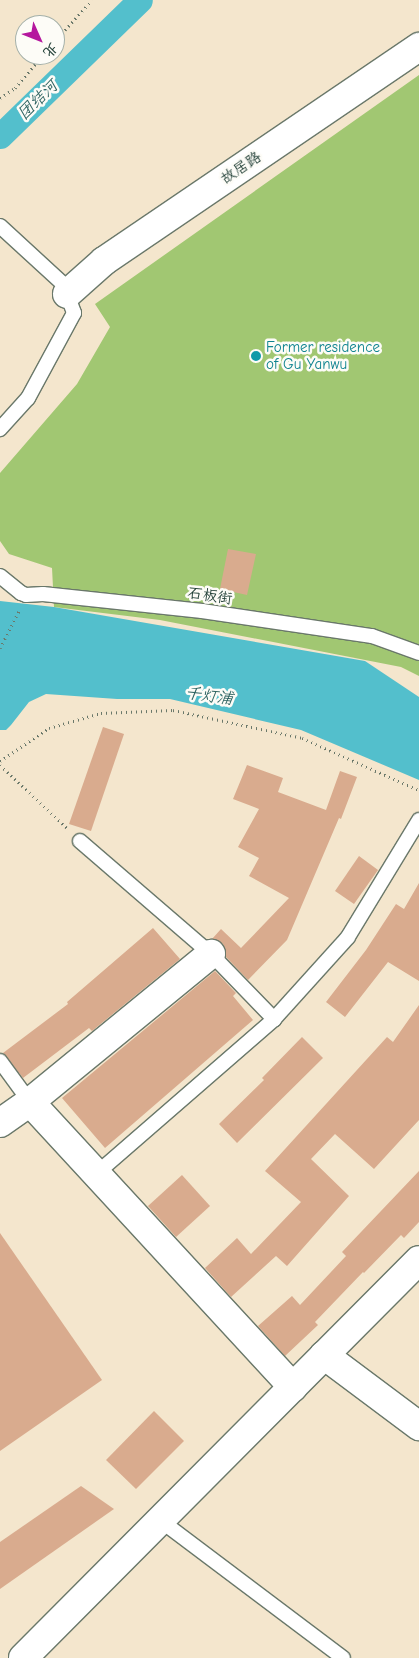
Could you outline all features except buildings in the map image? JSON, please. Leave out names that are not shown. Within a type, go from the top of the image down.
[{"type":"street","name":"故居路","points":[[67,294],[104,261],[419,47]]},
{"type":"street","points":[[0,1123],[30,1102],[211,954]]},
{"type":"street","points":[[30,1102],[293,1386]]},
{"type":"street","points":[[22,1658],[419,1260]]},
{"type":"street","points":[[324,1355],[419,1426]]},
{"type":"lane","points":[[0,226],[63,284],[74,313],[28,398],[0,429]]},
{"type":"lane","points":[[0,576],[25,597]]},
{"type":"lane","name":"石板街","points":[[25,597],[43,594],[202,611],[372,636],[419,653]]},
{"type":"lane","points":[[96,1174],[274,1019],[348,937],[419,820]]},
{"type":"lane","points":[[80,841],[211,954],[274,1019]]},
{"type":"lane","points":[[0,1061],[30,1102]]},
{"type":"lane","points":[[160,1520],[343,1658]]},
{"type":"path","points":[[65,30],[92,0]]},
{"type":"path","points":[[0,98],[15,88],[35,65]]},
{"type":"path","points":[[0,648],[25,597]]},
{"type":"path","points":[[0,761],[49,728],[101,713],[174,710],[302,738],[419,790]]},
{"type":"path","points":[[0,765],[80,841]]},
{"type":"green space","name":"Former residence of Gu Yanwu","points":[[419,75],[419,676],[401,667],[160,620],[54,607],[52,568],[9,554],[0,541],[0,473],[77,384],[110,327],[95,304]]},
{"type":"water","name":"千灯浦","points":[[0,601],[54,607],[365,661],[419,697],[419,780],[301,730],[170,699],[117,699],[46,694],[29,702],[6,730],[0,730]]},
{"type":"waterway","name":"团结河","points":[[0,136],[140,0]]},
{"type":"place","name":"Former residence of Gu Yanwu","points":[[256,356]]}]
